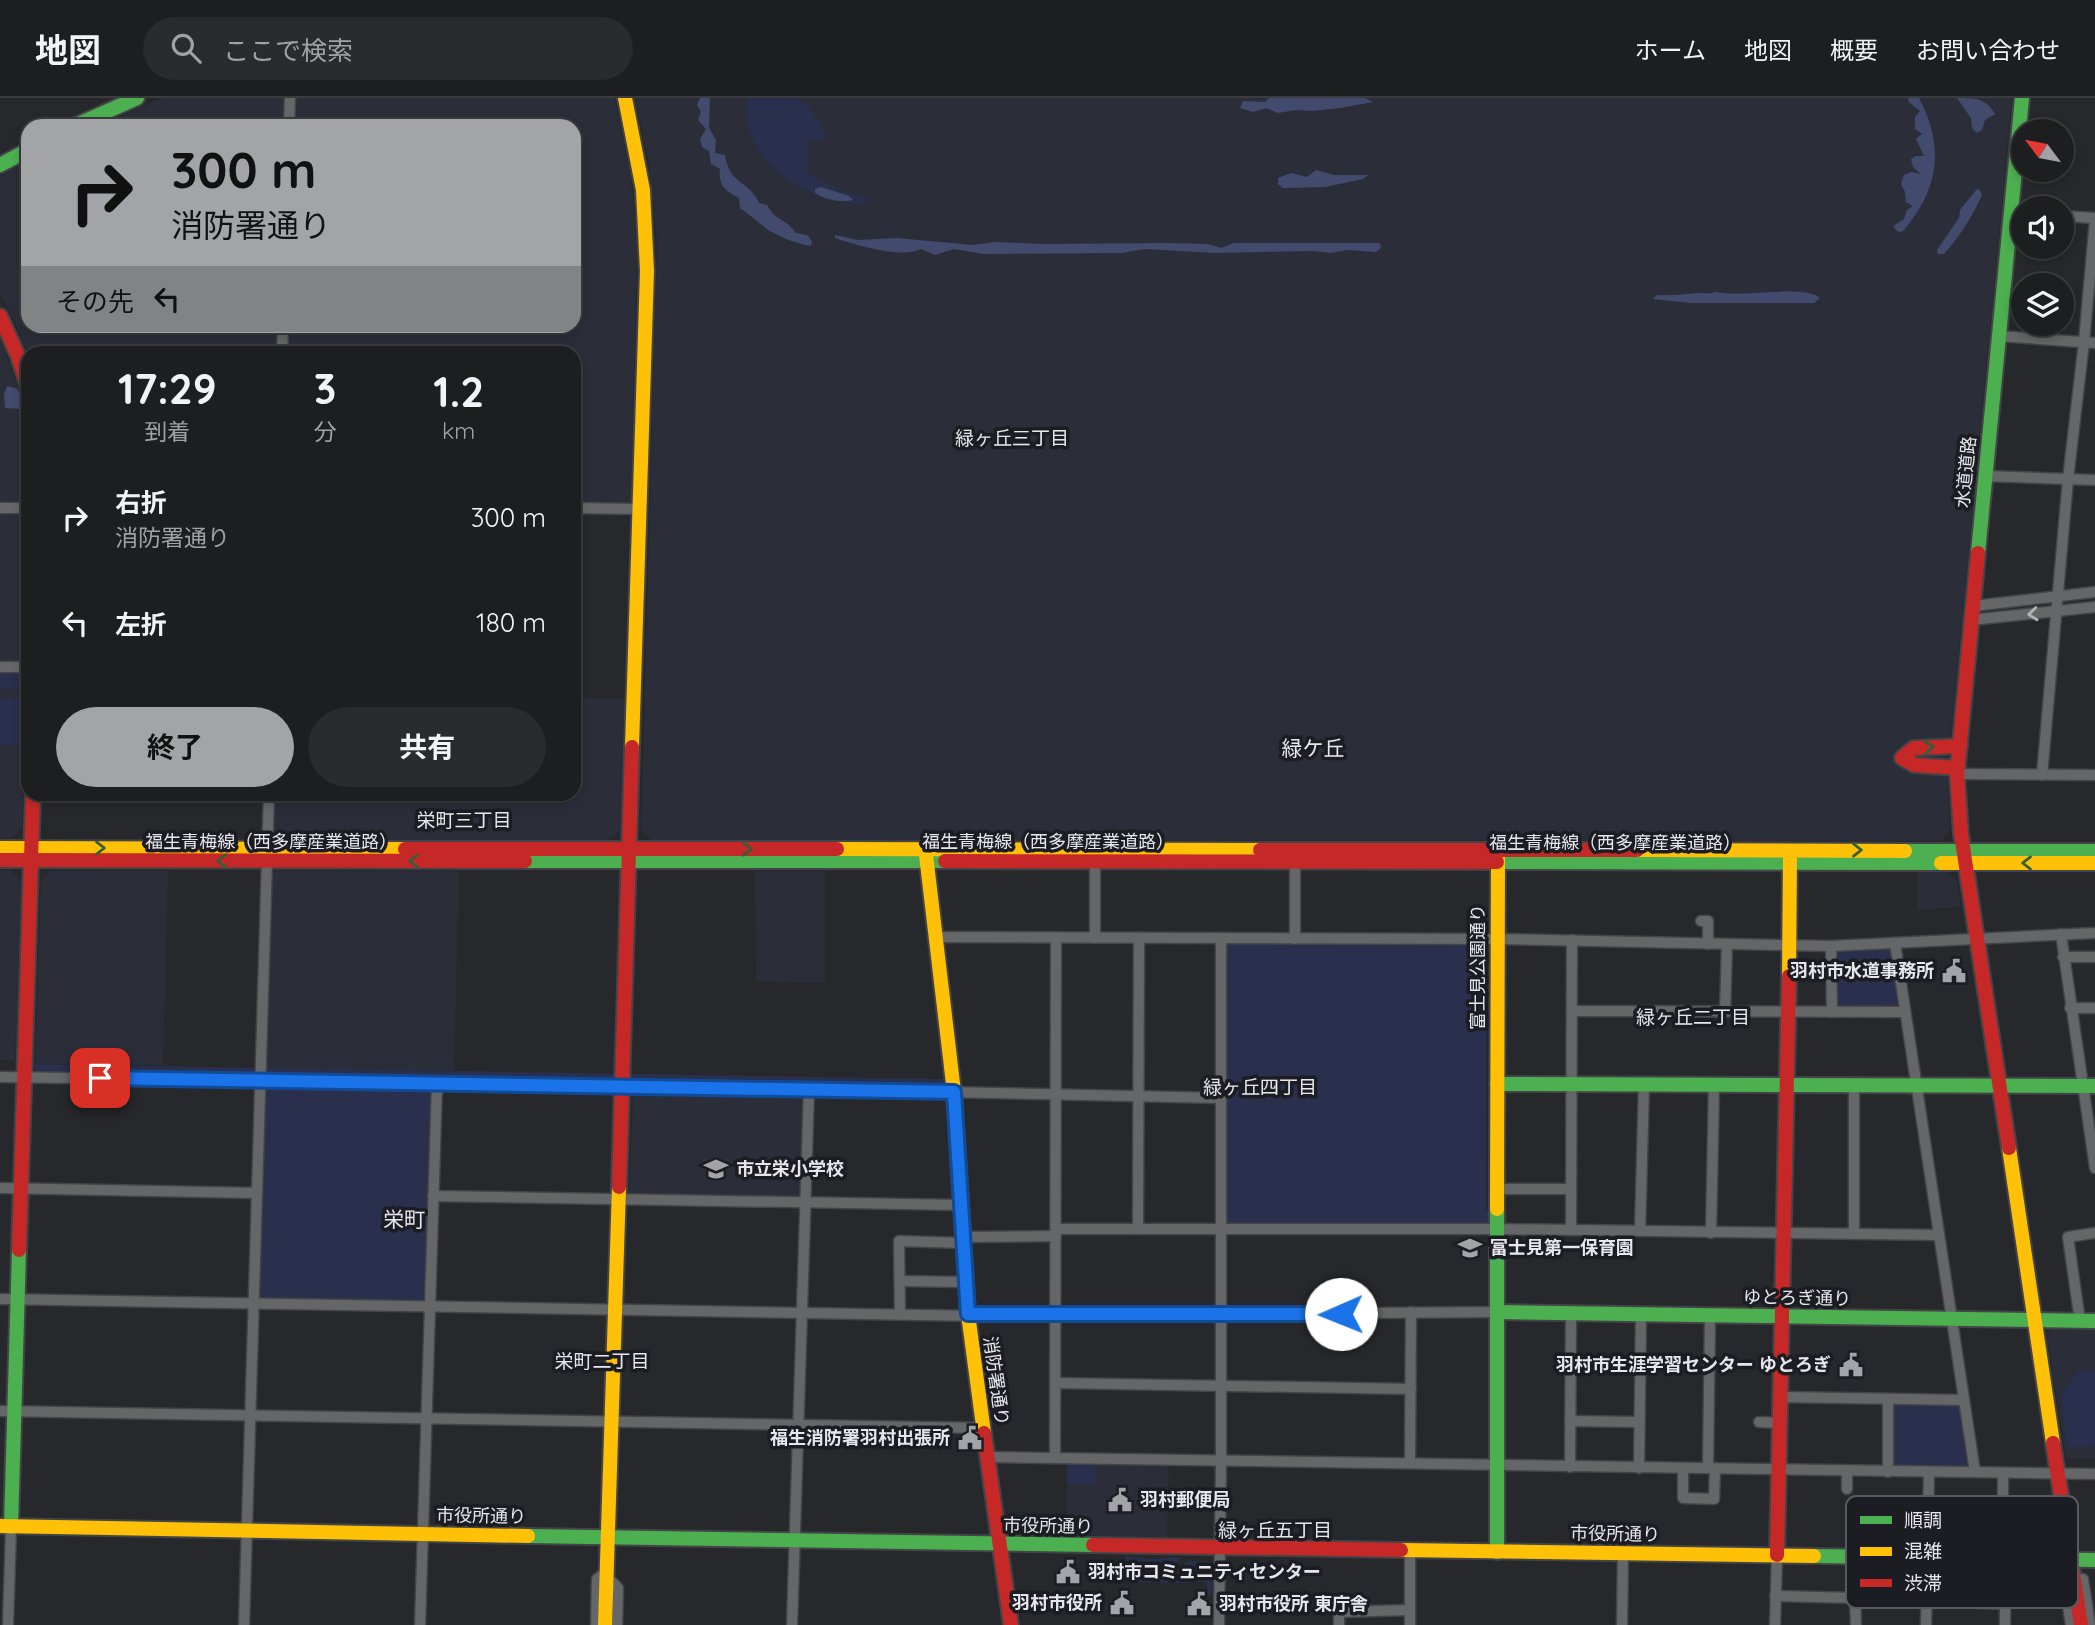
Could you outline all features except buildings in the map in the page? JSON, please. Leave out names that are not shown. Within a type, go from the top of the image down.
[{"type":"street","points":[[90,119],[137,98]]},
{"type":"street","points":[[289,119],[290,98]]},
{"type":"street","points":[[605,1625],[647,244],[640,173],[625,98]]},
{"type":"street","name":"水道道路","points":[[2018,196],[2022,98]]},
{"type":"street","points":[[0,164],[21,154]]},
{"type":"street","points":[[2042,775],[2068,478],[2090,342],[2095,218],[2074,217]]},
{"type":"street","name":"水道道路","points":[[2011,254],[1999,336],[1959,746],[1958,809],[2061,1496]]},
{"type":"street","points":[[0,316],[21,366]]},
{"type":"street","points":[[1999,336],[2090,342]]},
{"type":"street","points":[[1985,476],[2095,480]]},
{"type":"street","points":[[0,508],[21,508]]},
{"type":"street","points":[[581,508],[640,509]]},
{"type":"street","points":[[1972,613],[2059,596],[2095,592]]},
{"type":"street","points":[[1972,613],[2057,612],[2095,607]]},
{"type":"street","points":[[0,667],[21,667]]},
{"type":"street","points":[[1959,746],[1914,748],[1902,758],[1914,765],[1958,771],[2095,775]]},
{"type":"street","points":[[8,1625],[5,1527],[7,1411],[18,1300],[33,801]]},
{"type":"street","points":[[244,1625],[269,801]]},
{"type":"street","name":"福生青梅線（西多摩産業道路）","points":[[0,848],[31,854],[149,855],[1790,857],[1965,856],[2095,850]]},
{"type":"street","name":"福生青梅線（西多摩産業道路）","points":[[0,860],[31,854]]},
{"type":"street","name":"消防署通り","points":[[926,855],[954,1092],[968,1314],[1011,1625]]},
{"type":"street","points":[[1095,856],[1095,938]]},
{"type":"street","points":[[1295,856],[1295,939]]},
{"type":"street","name":"富士見公園通り","points":[[1497,1552],[1498,856]]},
{"type":"street","name":"福生青梅線（西多摩産業道路）","points":[[1965,856],[2095,863]]},
{"type":"street","points":[[1775,1625],[1790,857]]},
{"type":"street","points":[[1701,921],[1709,921],[1708,944]]},
{"type":"street","points":[[935,937],[1498,939],[1832,946],[2095,933]]},
{"type":"street","points":[[2061,934],[2070,1008],[2089,1086],[2095,1168]]},
{"type":"street","points":[[1055,1458],[1056,938]]},
{"type":"street","points":[[1139,938],[1139,1229]]},
{"type":"street","points":[[1219,1625],[1221,938]]},
{"type":"street","points":[[1571,1230],[1572,940]]},
{"type":"street","points":[[1895,943],[1975,1472]]},
{"type":"street","points":[[1725,1012],[1727,944]]},
{"type":"street","points":[[1832,946],[1832,1012]]},
{"type":"street","points":[[2063,957],[2095,957]]},
{"type":"street","points":[[2070,1008],[2095,1008]]},
{"type":"street","points":[[1572,1011],[1905,1013]]},
{"type":"street","points":[[0,1077],[1221,1098]]},
{"type":"street","points":[[420,1625],[437,1084]]},
{"type":"street","points":[[1497,1084],[2089,1086]]},
{"type":"street","points":[[1640,1231],[1644,1085]]},
{"type":"street","points":[[1711,1233],[1714,1085]]},
{"type":"street","points":[[1854,1085],[1854,1234]]},
{"type":"street","points":[[792,1625],[809,1089]]},
{"type":"street","points":[[0,1188],[257,1193]]},
{"type":"street","points":[[1497,1189],[1571,1189]]},
{"type":"street","points":[[433,1196],[961,1205]]},
{"type":"street","points":[[900,1314],[899,1241],[963,1240],[1056,1232],[1139,1229],[1497,1229],[1939,1235]]},
{"type":"street","points":[[2087,1321],[2068,1237],[2095,1233]]},
{"type":"street","points":[[900,1281],[965,1282]]},
{"type":"street","points":[[0,1299],[900,1314],[1498,1312]]},
{"type":"street","points":[[1410,1464],[1411,1312]]},
{"type":"street","name":"ゆとろぎ通り","points":[[1498,1312],[2087,1321]]},
{"type":"street","points":[[1570,1467],[1571,1314]]},
{"type":"street","points":[[1639,1468],[1641,1315]]},
{"type":"street","points":[[1684,1469],[1683,1498],[1714,1499],[1711,1467],[1710,1316]]},
{"type":"street","points":[[1056,1383],[1411,1389]]},
{"type":"street","points":[[1781,1397],[1964,1399]]},
{"type":"street","points":[[1888,1399],[1888,1472]]},
{"type":"street","points":[[7,1411],[983,1428]]},
{"type":"street","points":[[1570,1421],[1639,1422]]},
{"type":"street","points":[[1759,1422],[1780,1423]]},
{"type":"street","points":[[988,1457],[2095,1474]]},
{"type":"street","points":[[1847,1471],[1847,1489]]},
{"type":"street","points":[[1928,1496],[1929,1472]]},
{"type":"street","points":[[2003,1473],[2003,1496]]},
{"type":"street","name":"市役所通り","points":[[5,1527],[999,1545],[1846,1556]]},
{"type":"street","points":[[1410,1550],[1410,1625]]},
{"type":"street","points":[[1622,1625],[1623,1554]]},
{"type":"street","points":[[596,1625],[597,1579],[608,1574]]},
{"type":"street","points":[[608,1574],[618,1588],[617,1625]]},
{"type":"street","points":[[2083,1579],[2090,1625]]},
{"type":"street","points":[[1775,1597],[1846,1598]]},
{"type":"street","points":[[2078,1605],[2081,1625]]},
{"type":"street","points":[[1339,1625],[1339,1612],[1409,1610]]},
{"type":"shaded area","points":[[163,98],[285,98],[284,119],[114,119]]},
{"type":"shaded area","points":[[295,98],[614,98],[631,179],[637,250],[631,500],[627,503],[581,503],[581,346],[287,346],[288,333],[581,333],[581,119],[294,119]]},
{"type":"shaded area","points":[[635,98],[2012,98],[1947,774],[1950,830],[1941,841],[651,840],[641,829],[657,244],[649,163]]},
{"type":"shaded area","points":[[700,98],[710,98],[709,128],[716,140],[715,153],[725,155],[727,165],[735,178],[750,190],[759,203],[767,205],[774,215],[796,233],[807,235],[812,241],[811,246],[786,239],[768,230],[740,208],[739,198],[724,187],[720,179],[720,169],[711,164],[709,151],[702,147],[700,139],[706,129],[698,120],[701,112],[697,105]]},
{"type":"shaded area","points":[[748,98],[797,98],[810,107],[827,138],[820,141],[807,140],[807,172],[836,188],[868,197],[865,205],[822,196],[782,175],[766,160],[754,142],[748,121]]},
{"type":"shaded area","points":[[1269,98],[1365,98],[1373,102],[1340,108],[1278,113],[1266,108],[1253,112],[1240,108],[1243,101],[1265,102]]},
{"type":"shaded area","points":[[1908,98],[1919,98],[1927,116],[1933,134],[1934,168],[1924,200],[1903,231],[1898,232],[1893,226],[1904,219],[1907,210],[1913,206],[1906,202],[1901,184],[1904,175],[1911,172],[1921,174],[1913,167],[1911,159],[1924,156],[1916,139],[1922,134],[1915,129],[1915,117],[1920,111]]},
{"type":"shaded area","points":[[1957,98],[1979,100],[1988,105],[1995,114],[1985,120],[1982,130],[1977,133],[1972,128],[1971,118]]},
{"type":"shaded area","points":[[21,165],[21,333],[278,333],[277,346],[25,346],[0,295],[0,176]]},
{"type":"shaded area","points":[[1316,170],[1334,175],[1368,175],[1363,179],[1325,187],[1283,188],[1278,184],[1278,178],[1291,173],[1307,177]]},
{"type":"shaded area","points":[[821,187],[849,196],[853,200],[839,201],[815,193],[815,189]]},
{"type":"shaded area","points":[[1977,189],[1982,195],[1970,219],[1944,254],[1938,254],[1937,250],[1959,218],[1960,210]]},
{"type":"shaded area","points":[[835,235],[858,240],[897,238],[972,245],[996,242],[1167,243],[1208,244],[1221,248],[1234,243],[1380,243],[1381,248],[1376,252],[1347,250],[1331,253],[1214,253],[1145,249],[1121,253],[984,254],[954,249],[935,255],[921,249],[913,252],[879,250],[835,238]]},
{"type":"shaded area","points":[[1800,292],[1820,298],[1814,303],[1692,303],[1653,299],[1657,295]]},
{"type":"shaded area","points":[[0,338],[21,402],[21,503],[0,503]]},
{"type":"shaded area","points":[[7,386],[18,389],[21,409],[5,408],[4,394]]},
{"type":"shaded area","points":[[0,513],[21,513],[21,662],[0,661]]},
{"type":"shaded area","points":[[0,672],[21,674],[23,801],[22,828],[11,838],[0,838]]},
{"type":"shaded area","points":[[0,672],[21,672],[20,689],[0,689]]},
{"type":"shaded area","points":[[581,698],[624,698],[620,830],[609,840],[276,840],[273,837],[275,801],[581,801]]},
{"type":"shaded area","points":[[0,699],[20,699],[21,745],[0,745]]},
{"type":"shaded area","points":[[0,870],[10,870],[21,880],[15,1061],[0,1060]]},
{"type":"shaded area","points":[[51,871],[168,871],[163,1065],[35,1064],[41,880]]},
{"type":"shaded area","points":[[276,871],[459,871],[454,1071],[266,1068],[272,874]]},
{"type":"shaded area","points":[[755,871],[825,871],[825,983],[756,982]]},
{"type":"shaded area","points":[[1918,872],[1946,872],[1957,881],[1961,907],[1917,910]]},
{"type":"shaded area","points":[[1228,942],[1486,942],[1489,945],[1486,1210],[1489,1210],[1489,1222],[1486,1226],[1225,1223],[1224,945]]},
{"type":"shaded area","points":[[1889,947],[1892,950],[1900,1006],[1898,1009],[1839,1009],[1834,1002],[1836,950]]},
{"type":"shaded area","points":[[35,1064],[946,1079],[947,1085],[943,1089],[38,1073]]},
{"type":"shaded area","points":[[267,1087],[430,1090],[433,1093],[426,1298],[422,1302],[262,1301],[257,1296],[263,1091]]},
{"type":"shaded area","name":"市立栄小学校","points":[[636,1094],[802,1097],[801,1196],[799,1199],[632,1196],[629,1193],[633,1097]]},
{"type":"shaded area","points":[[2051,1329],[2095,1330],[2095,1459],[2066,1459],[2047,1334]]},
{"type":"shaded area","points":[[2095,1370],[2095,1446],[2067,1447],[2061,1395],[2078,1372]]},
{"type":"shaded area","points":[[1895,1403],[1961,1406],[1970,1466],[1967,1469],[1894,1468]]},
{"type":"shaded area","points":[[1095,1463],[1169,1464],[1167,1537],[1066,1535],[1067,1484],[1095,1485]]},
{"type":"shaded area","points":[[1095,1463],[1095,1485],[1067,1484],[1067,1465]]},
{"type":"shaded area","points":[[1125,1556],[1152,1559],[1180,1557],[1168,1583],[1129,1582],[1130,1561],[1126,1560]]},
{"type":"shaded area","points":[[1212,1562],[1213,1566],[1205,1568],[1188,1583],[1174,1583],[1185,1563]]},
{"type":"shaded area","points":[[1208,1570],[1213,1570],[1212,1595],[1208,1595],[1206,1582],[1195,1582]]},
{"type":"traffic: fast","points":[[90,119],[137,98]]},
{"type":"traffic: fast","points":[[1978,553],[2022,98]]},
{"type":"traffic: fast","points":[[0,165],[21,154]]},
{"type":"traffic: fast","points":[[1905,851],[2095,851]]},
{"type":"traffic: fast","points":[[525,861],[945,861]]},
{"type":"traffic: fast","points":[[1497,862],[1941,863]]},
{"type":"traffic: fast","points":[[1497,1084],[2095,1086]]},
{"type":"traffic: fast","points":[[1497,1209],[1497,1552]]},
{"type":"traffic: fast","points":[[11,1527],[19,1250]]},
{"type":"traffic: fast","points":[[1498,1312],[2095,1321]]},
{"type":"traffic: fast","points":[[528,1536],[1093,1545]]},
{"type":"traffic: fast","points":[[1814,1556],[1846,1556]]},
{"type":"traffic: fast","points":[[2078,1560],[2095,1560]]},
{"type":"traffic: slow","points":[[625,98],[643,190],[647,271],[632,747]]},
{"type":"traffic: slow","points":[[0,848],[405,849]]},
{"type":"traffic: slow","points":[[837,849],[1260,850]]},
{"type":"traffic: slow","points":[[1637,850],[1905,851]]},
{"type":"traffic: slow","points":[[1497,1209],[1498,853]]},
{"type":"traffic: slow","points":[[926,855],[954,1092],[968,1314],[984,1433]]},
{"type":"traffic: slow","points":[[1789,976],[1790,856]]},
{"type":"traffic: slow","points":[[1941,863],[2095,863]]},
{"type":"traffic: slow","points":[[2009,1148],[2053,1443]]},
{"type":"traffic: slow","points":[[605,1625],[619,1187]]},
{"type":"traffic: slow","points":[[0,1526],[528,1536]]},
{"type":"traffic: slow","points":[[1401,1550],[1814,1556]]},
{"type":"traffic: jam","points":[[0,316],[21,365]]},
{"type":"traffic: jam","points":[[1978,553],[1957,774],[1961,834],[2009,1148]]},
{"type":"traffic: jam","points":[[1958,768],[1914,765],[1902,758],[1914,748],[1960,746]]},
{"type":"traffic: jam","points":[[619,1187],[632,747]]},
{"type":"traffic: jam","points":[[19,1250],[33,801]]},
{"type":"traffic: jam","points":[[405,849],[837,849]]},
{"type":"traffic: jam","points":[[1260,850],[1637,850]]},
{"type":"traffic: jam","points":[[0,860],[525,861]]},
{"type":"traffic: jam","points":[[945,861],[1497,862]]},
{"type":"traffic: jam","points":[[1777,1555],[1789,976]]},
{"type":"traffic: jam","points":[[984,1433],[1011,1625]]},
{"type":"traffic: jam","points":[[2053,1443],[2061,1496]]},
{"type":"traffic: jam","points":[[1093,1545],[1401,1550]]},
{"type":"traffic: jam","points":[[2078,1606],[2081,1625]]},
{"type":"place","name":"羽村市水道事務所","points":[[1954,971]]},
{"type":"place","name":"市立栄小学校","points":[[716,1169]]},
{"type":"place","name":"富士見第一保育園","points":[[1470,1248]]},
{"type":"place","name":"羽村市生涯学習センター ゆとろぎ","points":[[1851,1365]]},
{"type":"place","name":"福生消防署羽村出張所","points":[[970,1438]]},
{"type":"place","name":"羽村郵便局","points":[[1120,1500]]},
{"type":"place","name":"羽村市コミュニティセンター","points":[[1068,1572]]},
{"type":"place","name":"羽村市役所","points":[[1122,1603]]},
{"type":"place","name":"羽村市役所 東庁舎","points":[[1199,1604]]},
{"type":"district","name":"緑ヶ丘三丁目","points":[[1012,438]]},
{"type":"district","name":"緑ケ丘","points":[[1313,749]]},
{"type":"district","name":"栄町三丁目","points":[[464,820]]},
{"type":"district","name":"緑ヶ丘二丁目","points":[[1693,1017]]},
{"type":"district","name":"緑ヶ丘四丁目","points":[[1260,1087]]},
{"type":"district","name":"栄町","points":[[404,1220]]},
{"type":"district","name":"栄町二丁目","points":[[602,1361]]},
{"type":"district","name":"緑ヶ丘五丁目","points":[[1275,1530]]},
{"type":"route","points":[[100,1078],[954,1092],[968,1314],[1341,1314]]}]
